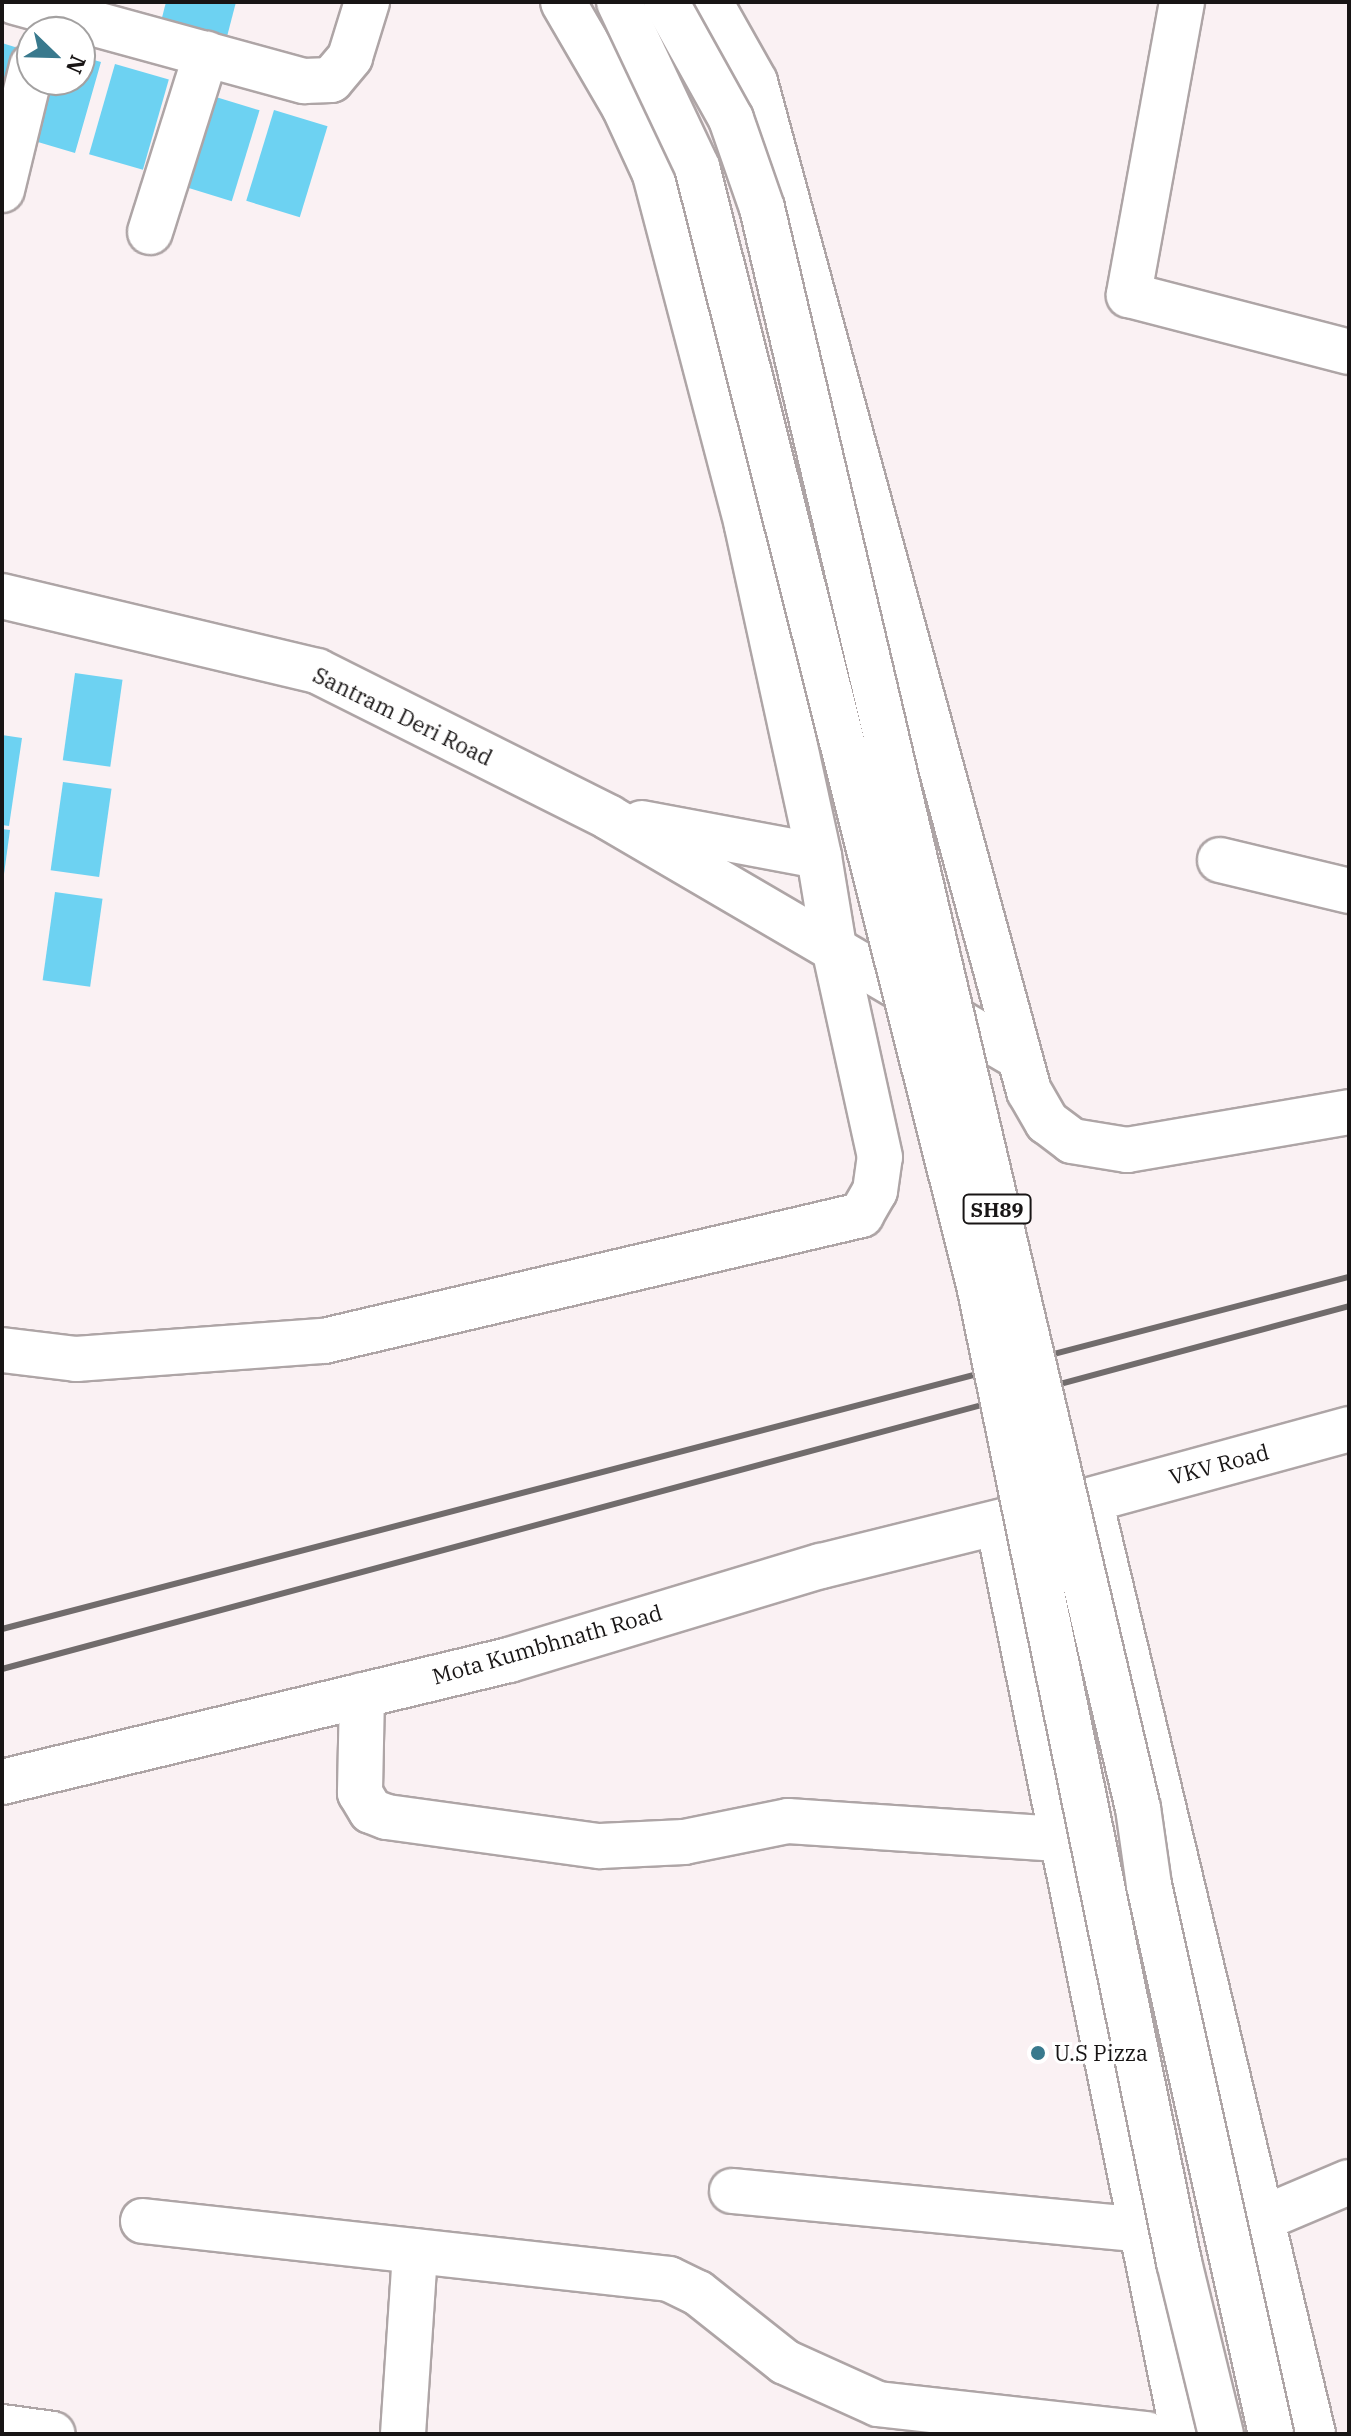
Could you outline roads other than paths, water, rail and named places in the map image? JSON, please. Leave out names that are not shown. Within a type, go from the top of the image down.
[{"type":"street","points":[[34,15],[206,54],[304,81],[331,80],[350,57],[367,2]]},
{"type":"street","points":[[2,1350],[76,1359],[324,1341],[861,1215],[875,1191],[880,1157],[834,947],[819,856],[747,525],[655,174],[624,107],[563,2]]},
{"type":"street","name":"SH89","points":[[619,2],[697,167],[976,1270],[1179,2262],[1221,2434]]},
{"type":"street","name":"SH89","points":[[666,2],[731,119],[762,208],[1138,1808],[1149,1885],[1271,2434]]},
{"type":"street","points":[[710,2],[755,82],[1029,1091],[1047,1122],[1072,1141],[1127,1150],[1349,1112]]},
{"type":"street","points":[[1182,2],[1129,295],[1349,352]]},
{"type":"street","points":[[150,232],[206,54]]},
{"type":"street","points":[[2,190],[25,96]]},
{"type":"street","name":"Santram Deri Road","points":[[2,596],[317,671],[608,817],[1019,1057]]},
{"type":"street","name":"Santram Deri Road","points":[[608,817],[819,856]]},
{"type":"street","points":[[1220,860],[1349,891]]},
{"type":"street","name":"VKV Road","points":[[1090,1500],[1349,1429]]},
{"type":"street","points":[[1090,1500],[1264,2218],[1313,2434]]},
{"type":"street","name":"Mota Kumbhnath Road","points":[[2,1782],[509,1660],[657,1612],[1090,1500]]},
{"type":"street","points":[[998,1523],[1183,2434]]},
{"type":"street","points":[[362,1695],[360,1793],[371,1811],[387,1817],[600,1846],[684,1842],[788,1821],[1062,1839]]},
{"type":"street","points":[[1264,2218],[1349,2182]]},
{"type":"street","points":[[732,2191],[1142,2230]]},
{"type":"street","points":[[143,2221],[669,2279],[698,2293],[785,2362],[878,2404],[1147,2434]]},
{"type":"street","points":[[403,2434],[415,2251]]},
{"type":"street","points":[[2,2427],[53,2434]]},
{"type":"railway","points":[[2,1629],[1349,1277]]},
{"type":"railway","points":[[2,1669],[1349,1306]]},
{"type":"place","name":"U.S Pizza","points":[[1038,2053]]}]
